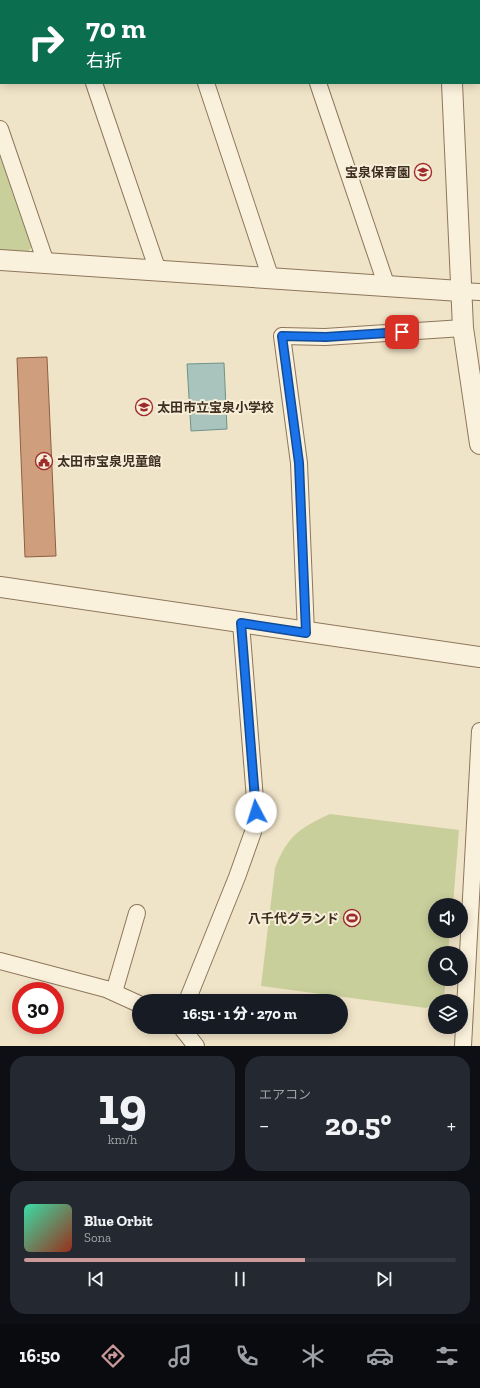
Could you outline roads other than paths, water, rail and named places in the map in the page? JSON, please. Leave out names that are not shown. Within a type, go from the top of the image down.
[{"type":"street","points":[[94,84],[158,271]]},
{"type":"street","points":[[206,84],[271,279]]},
{"type":"street","points":[[318,84],[387,287]]},
{"type":"street","points":[[452,84],[460,291],[463,328],[480,444]]},
{"type":"street","points":[[0,129],[46,263]]},
{"type":"street","points":[[0,260],[480,292]]},
{"type":"street","points":[[306,633],[299,463],[282,336],[326,337],[463,328]]},
{"type":"street","points":[[0,587],[306,633],[480,657]]},
{"type":"street","points":[[190,994],[237,877],[253,832],[256,812],[241,623]]},
{"type":"street","points":[[463,1046],[473,1002],[480,731]]},
{"type":"street","points":[[114,992],[137,913]]},
{"type":"street","points":[[0,961],[114,992],[132,1001]]},
{"type":"street","points":[[187,1034],[196,1046]]},
{"type":"water","points":[[224,363],[227,429],[191,431],[187,364]]},
{"type":"place","name":"宝泉保育園","points":[[423,172]]},
{"type":"place","name":"太田市立宝泉小学校","points":[[144,407]]},
{"type":"place","name":"太田市宝泉児童館","points":[[44,461]]},
{"type":"place","name":"八千代グランド","points":[[352,918]]}]
